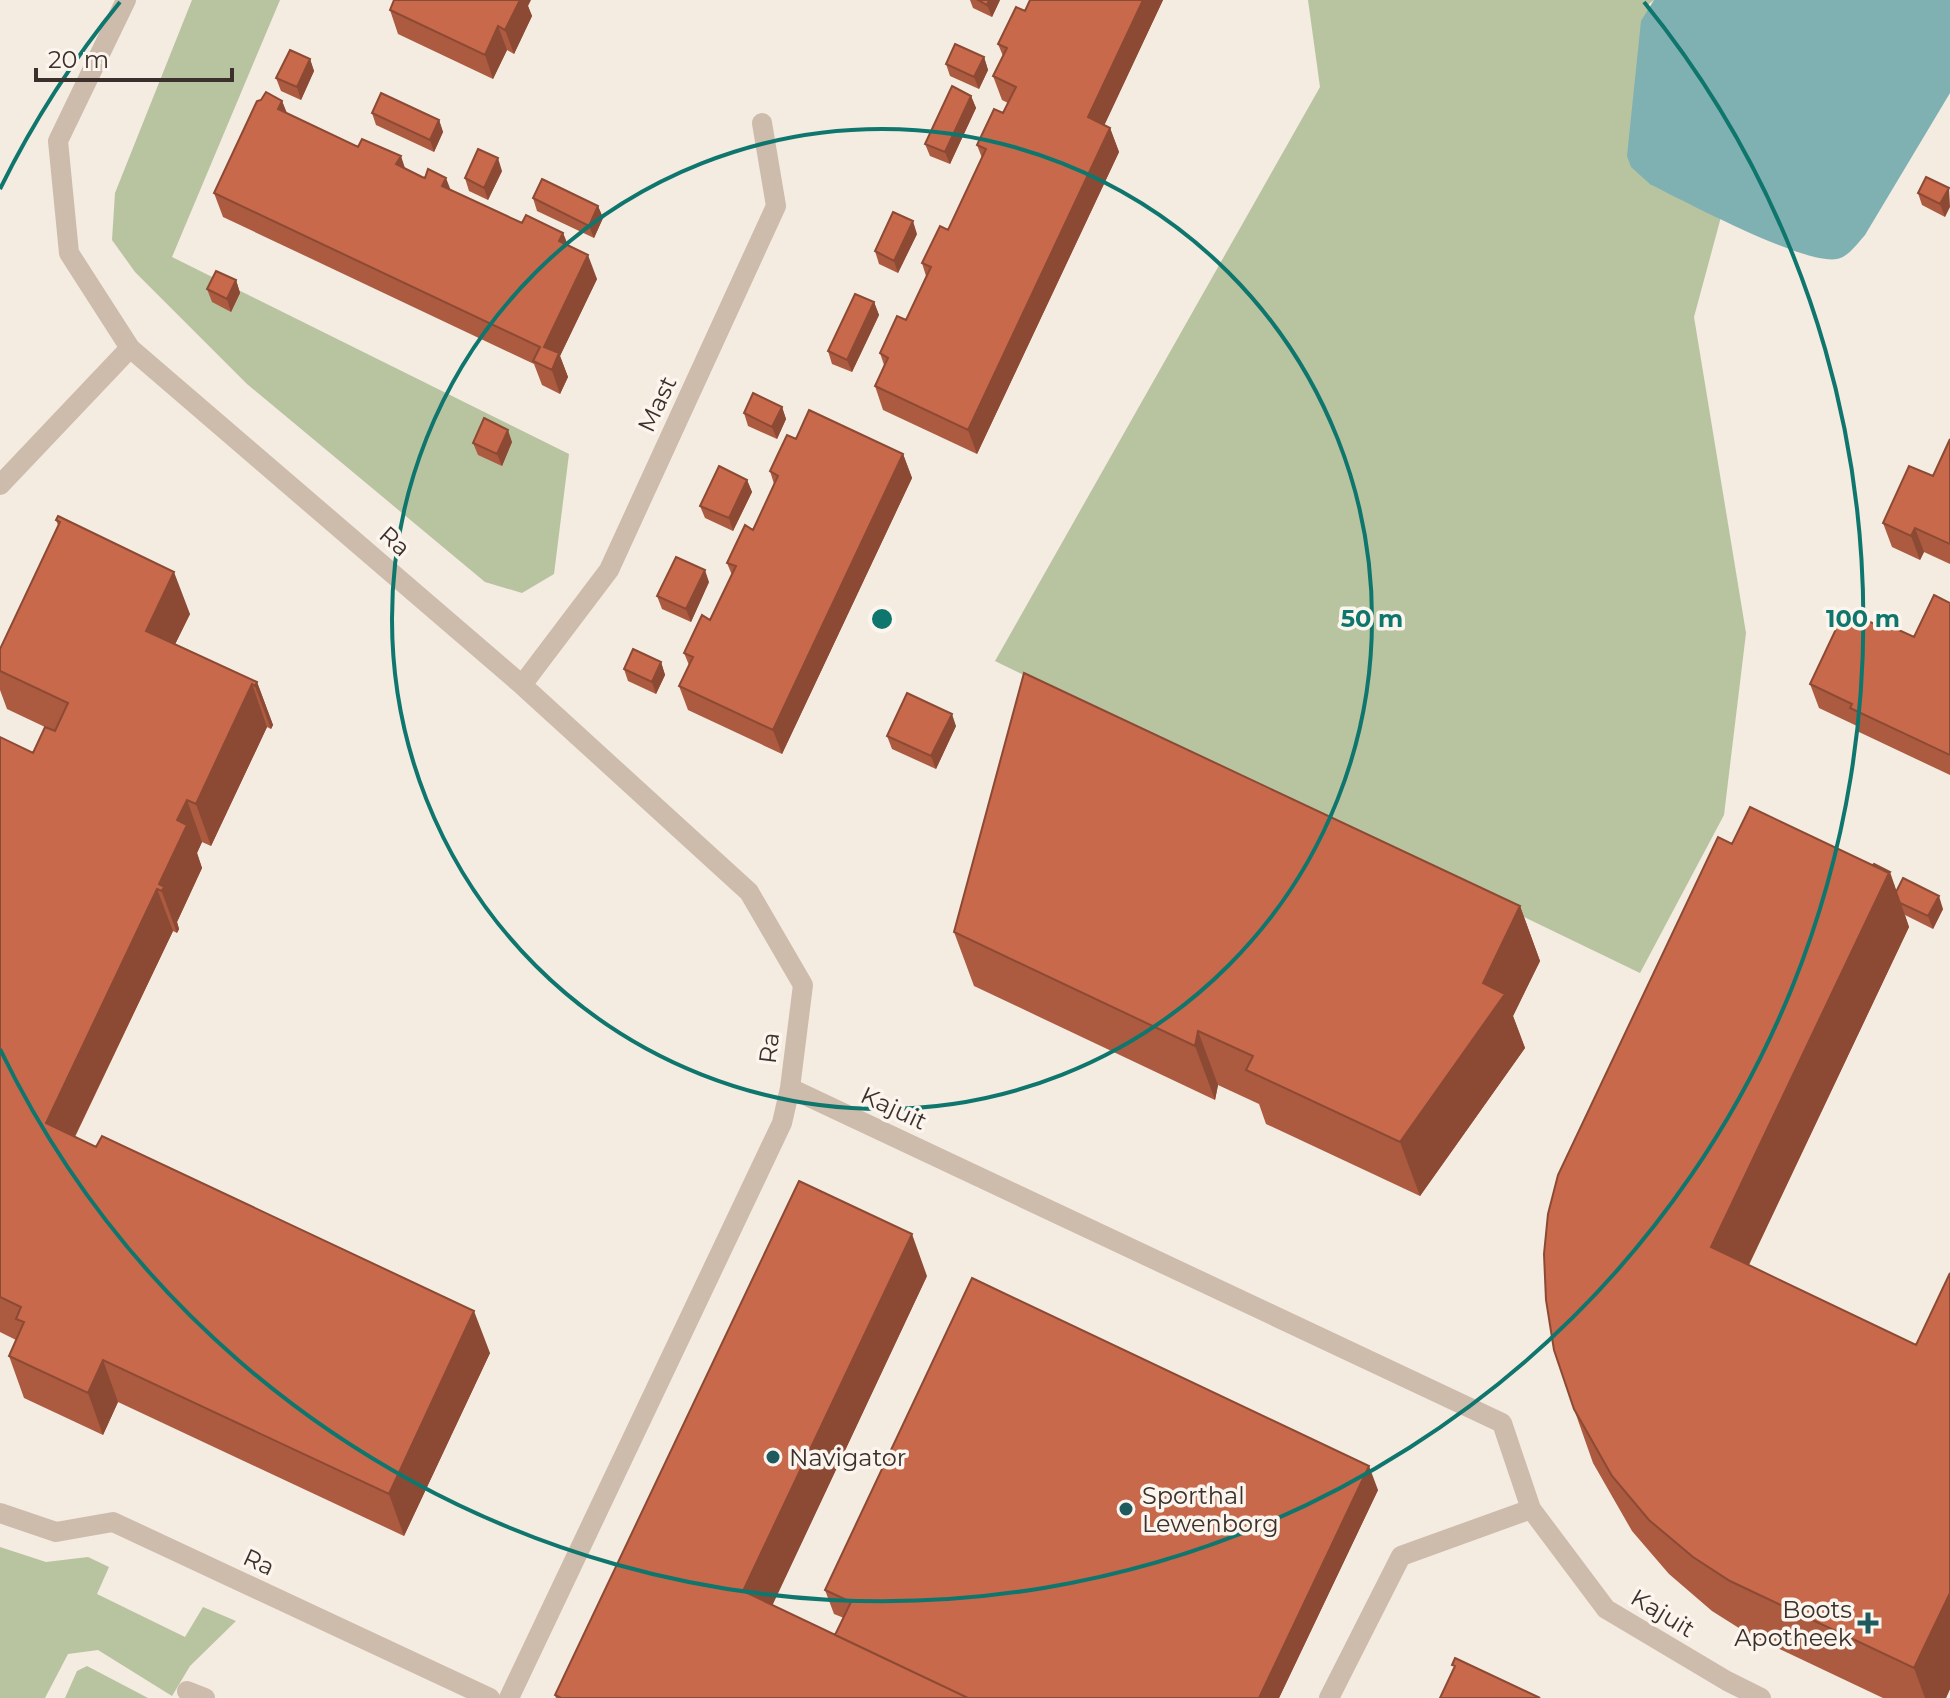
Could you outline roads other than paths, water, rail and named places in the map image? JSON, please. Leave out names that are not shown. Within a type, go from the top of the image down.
[{"type":"street","name":"Ra","points":[[126,0],[58,141],[69,253],[130,348],[522,685],[749,892],[803,985],[790,1088]]},
{"type":"street","name":"Mast","points":[[522,685],[609,570],[776,206],[762,123]]},
{"type":"street","points":[[0,485],[130,348]]},
{"type":"street","points":[[509,1698],[782,1123],[790,1088]]},
{"type":"street","name":"Kajuit","points":[[790,1088],[1502,1423],[1531,1509],[1606,1609],[1761,1698]]},
{"type":"street","points":[[1329,1698],[1401,1556],[1531,1509]]},
{"type":"street","name":"Ra","points":[[0,1513],[56,1532],[113,1522],[490,1698]]},
{"type":"water","points":[[1654,0],[1950,0],[1950,93],[1865,235],[1849,253],[1837,259],[1821,258],[1773,243],[1651,185],[1631,167],[1627,156],[1641,21]]},
{"type":"place","name":"Navigator","points":[[773,1457]]},
{"type":"place","name":"Sporthal Lewenborg","points":[[1126,1509]]},
{"type":"place","name":"Boots Apotheek","points":[[1868,1623]]}]
